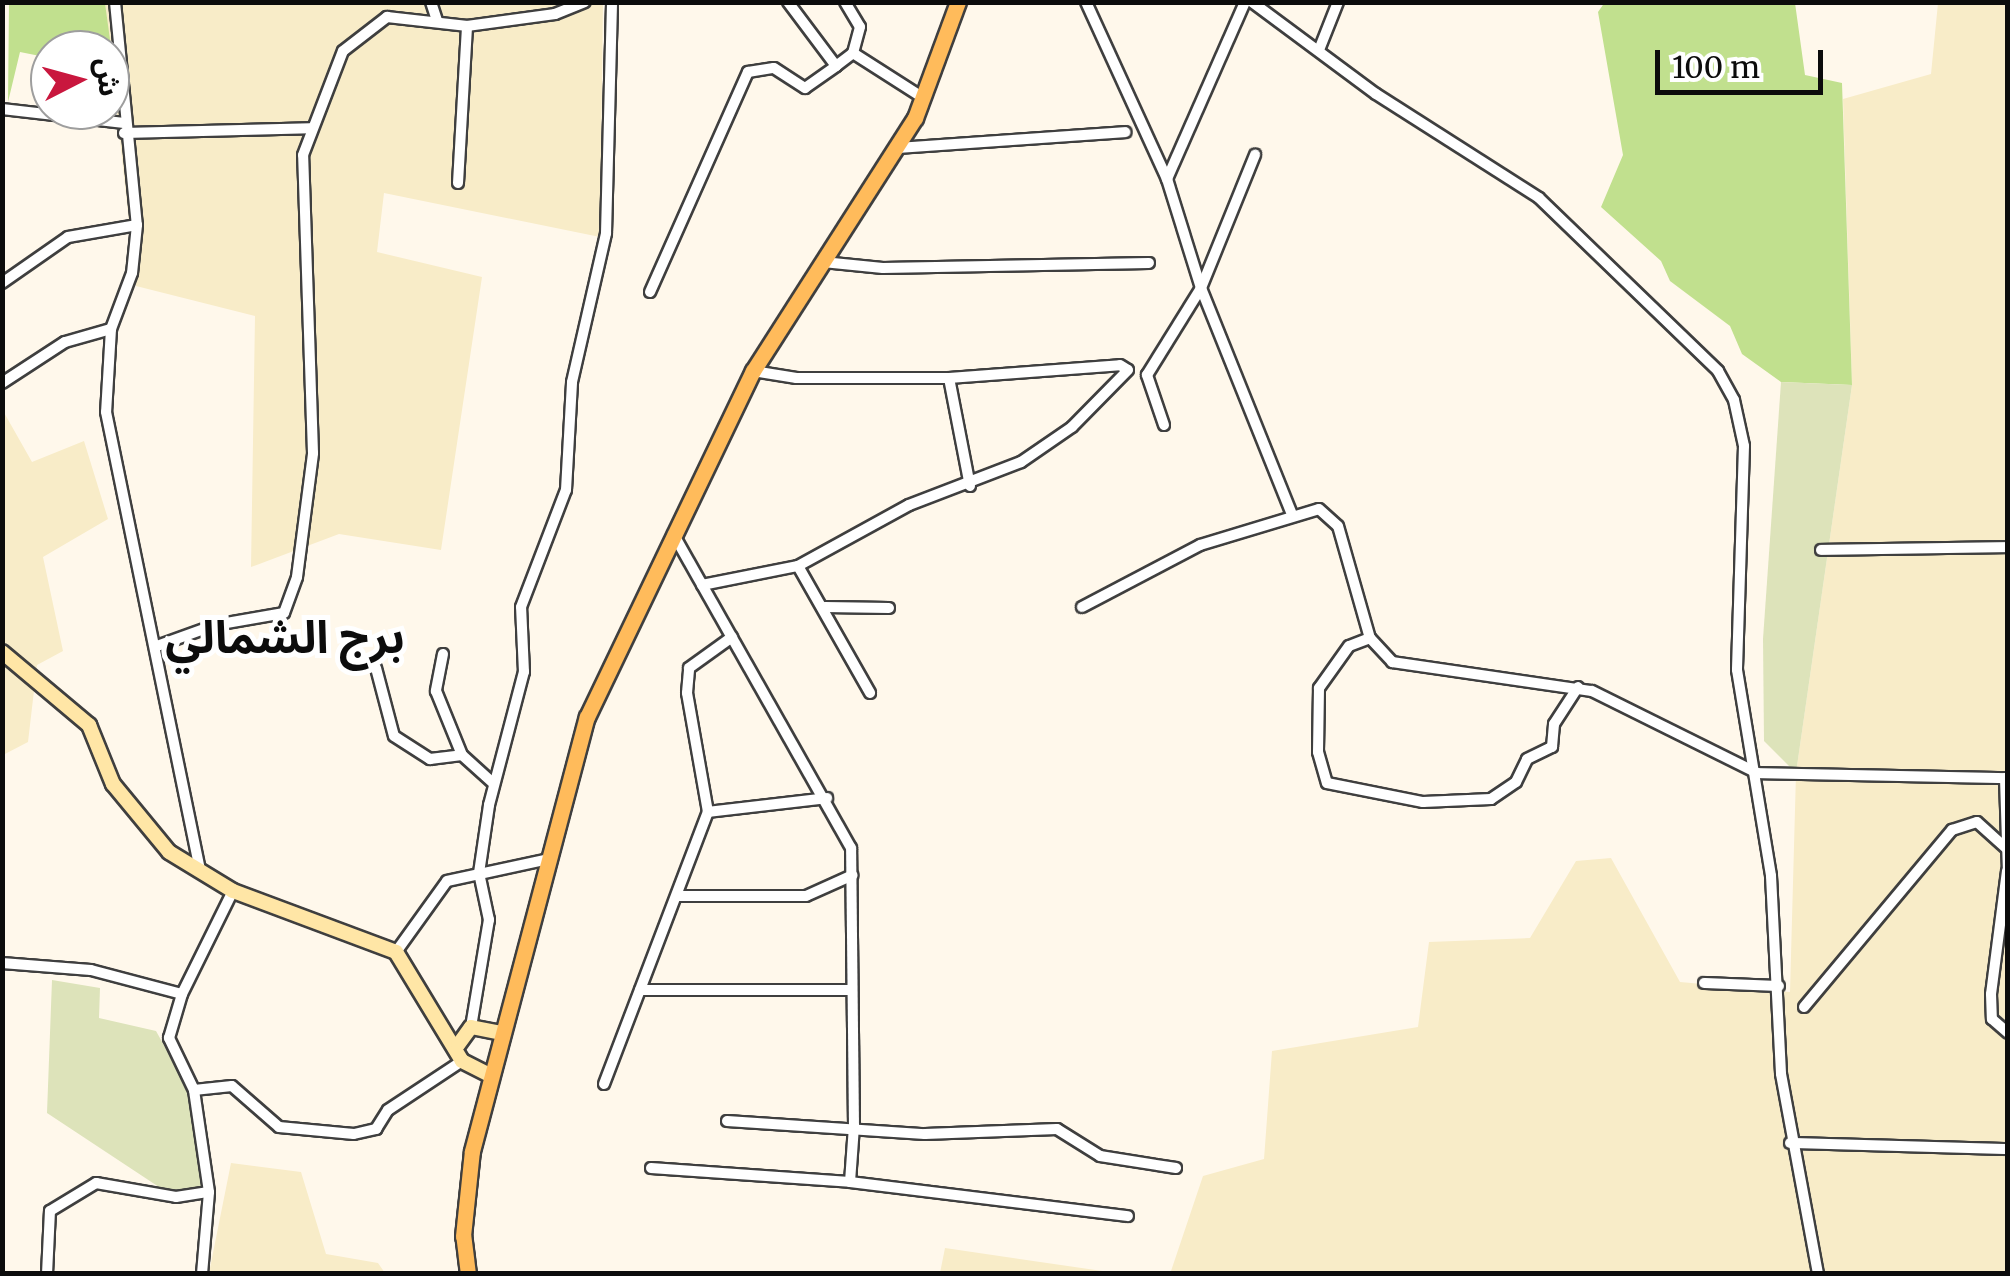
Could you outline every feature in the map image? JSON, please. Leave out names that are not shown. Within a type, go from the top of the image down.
[{"type":"main road","points":[[468,1274],[466,1198],[490,1075],[544,860],[587,717],[753,371],[900,148],[925,99],[958,2]]},
{"type":"street","points":[[115,2],[117,30]]},
{"type":"street","points":[[431,2],[437,21]]},
{"type":"street","points":[[158,646],[215,625],[284,613],[297,578],[313,453],[303,182],[310,128],[343,51],[386,17],[467,26],[555,14],[585,2]]},
{"type":"street","points":[[458,1045],[471,1027],[490,920],[479,873],[493,782],[522,687],[521,608],[566,490],[572,382],[606,233],[612,2]]},
{"type":"street","points":[[788,2],[836,66]]},
{"type":"street","points":[[650,292],[748,72],[774,68],[805,88],[836,66],[853,53],[860,26],[845,2]]},
{"type":"street","points":[[1086,2],[1167,178],[1201,288],[1292,514]]},
{"type":"street","points":[[1167,178],[1248,2],[1376,94],[1539,198],[1718,371],[1734,400],[1744,446],[1737,670],[1758,773],[1790,1143],[1818,1274]]},
{"type":"street","points":[[1319,50],[1338,2]]},
{"type":"street","points":[[458,182],[467,26]]},
{"type":"street","points":[[853,53],[925,99]]},
{"type":"street","points":[[2,109],[30,113]]},
{"type":"street","points":[[130,128],[310,128]]},
{"type":"street","points":[[124,130],[137,225],[132,273],[111,329],[109,432],[158,646],[200,869]]},
{"type":"street","points":[[900,148],[1125,132]]},
{"type":"street","points":[[1164,424],[1147,375],[1201,288],[1255,156]]},
{"type":"street","points":[[2,284],[68,236],[137,225]]},
{"type":"street","points":[[823,262],[882,268],[1149,262]]},
{"type":"street","points":[[2,383],[65,342],[111,329]]},
{"type":"street","points":[[702,585],[798,566],[909,505],[970,486],[1072,427],[1128,370],[949,378],[753,371]]},
{"type":"street","points":[[949,378],[970,486]]},
{"type":"street","points":[[1082,607],[1200,545],[1292,514],[1319,509],[1338,526],[1370,638],[1392,662],[1578,687],[1620,700],[1758,773],[2006,778],[2005,922],[1991,1008],[1992,1019],[2008,1033]]},
{"type":"street","points":[[672,533],[846,833],[854,874],[854,1126],[850,1182]]},
{"type":"street","points":[[1822,550],[2008,547]]},
{"type":"street","points":[[798,566],[825,607],[870,692]]},
{"type":"street","points":[[825,607],[889,608]]},
{"type":"street","points":[[604,1084],[708,812],[687,680],[703,653],[732,637]]},
{"type":"street","points":[[1370,638],[1349,646],[1319,688],[1318,752],[1327,783],[1424,802],[1491,800],[1517,781],[1527,759],[1552,747],[1554,724],[1578,687]]},
{"type":"street","points":[[2,652],[89,725],[128,806],[169,852],[233,891],[396,952],[418,996],[458,1045],[462,1061],[490,1075]]},
{"type":"street","points":[[444,654],[436,691],[462,755],[493,782]]},
{"type":"street","points":[[376,668],[394,736],[430,759],[462,755]]},
{"type":"street","points":[[708,812],[827,798]]},
{"type":"street","points":[[1804,1008],[1952,830],[1977,822],[2007,848]]},
{"type":"street","points":[[396,952],[437,890],[479,873],[544,860]]},
{"type":"street","points":[[677,896],[806,896],[854,874]]},
{"type":"street","points":[[202,1274],[210,1192],[194,1090],[169,1038],[182,994],[233,891]]},
{"type":"street","points":[[2,963],[91,970],[182,994]]},
{"type":"street","points":[[1704,983],[1779,986]]},
{"type":"street","points":[[640,990],[851,990]]},
{"type":"street","points":[[471,1027],[502,1033]]},
{"type":"street","points":[[194,1090],[232,1086],[279,1127],[354,1134],[376,1130],[388,1110],[462,1061]]},
{"type":"street","points":[[727,1121],[854,1126],[925,1134],[1057,1130],[1100,1156],[1176,1168]]},
{"type":"street","points":[[1790,1143],[2008,1148]]},
{"type":"street","points":[[650,1168],[850,1182],[1128,1216]]},
{"type":"street","points":[[48,1274],[50,1211],[96,1182],[176,1197],[210,1192]]},
{"type":"shaded area","points":[[105,3],[603,3],[600,237],[384,193],[377,252],[482,277],[441,550],[339,534],[251,567],[255,316],[136,286],[119,130],[130,130],[130,30],[108,30]]},
{"type":"shaded area","points":[[1938,3],[2007,3],[2008,774],[1999,777],[2008,871],[2007,1273],[1170,1274],[1203,1176],[1264,1159],[1272,1051],[1418,1027],[1429,942],[1530,938],[1576,861],[1611,858],[1680,982],[1790,992],[1796,773],[1852,385],[1843,99],[1931,74]]},
{"type":"shaded area","points":[[2,409],[32,462],[84,441],[108,519],[43,557],[63,651],[37,665],[28,742],[3,755]]},
{"type":"shaded area","points":[[231,1163],[301,1172],[326,1254],[378,1263],[385,1273],[209,1273]]},
{"type":"shaded area","points":[[945,1248],[1116,1273],[940,1273]]},
{"type":"green space","points":[[1605,2],[1795,3],[1805,75],[1842,83],[1852,385],[1781,382],[1742,354],[1730,326],[1670,281],[1661,261],[1601,207],[1623,155],[1598,12]]},
{"type":"green space","points":[[9,3],[105,3],[109,30],[30,30],[30,54],[20,52],[8,102]]},
{"type":"green space","points":[[1781,382],[1852,385],[1796,773],[1764,741],[1763,639]]},
{"type":"green space","points":[[52,980],[100,988],[99,1018],[156,1031],[189,1090],[204,1188],[165,1191],[47,1113]]},
{"type":"district","name":"برج الشمالي","points":[[285,638]]}]
